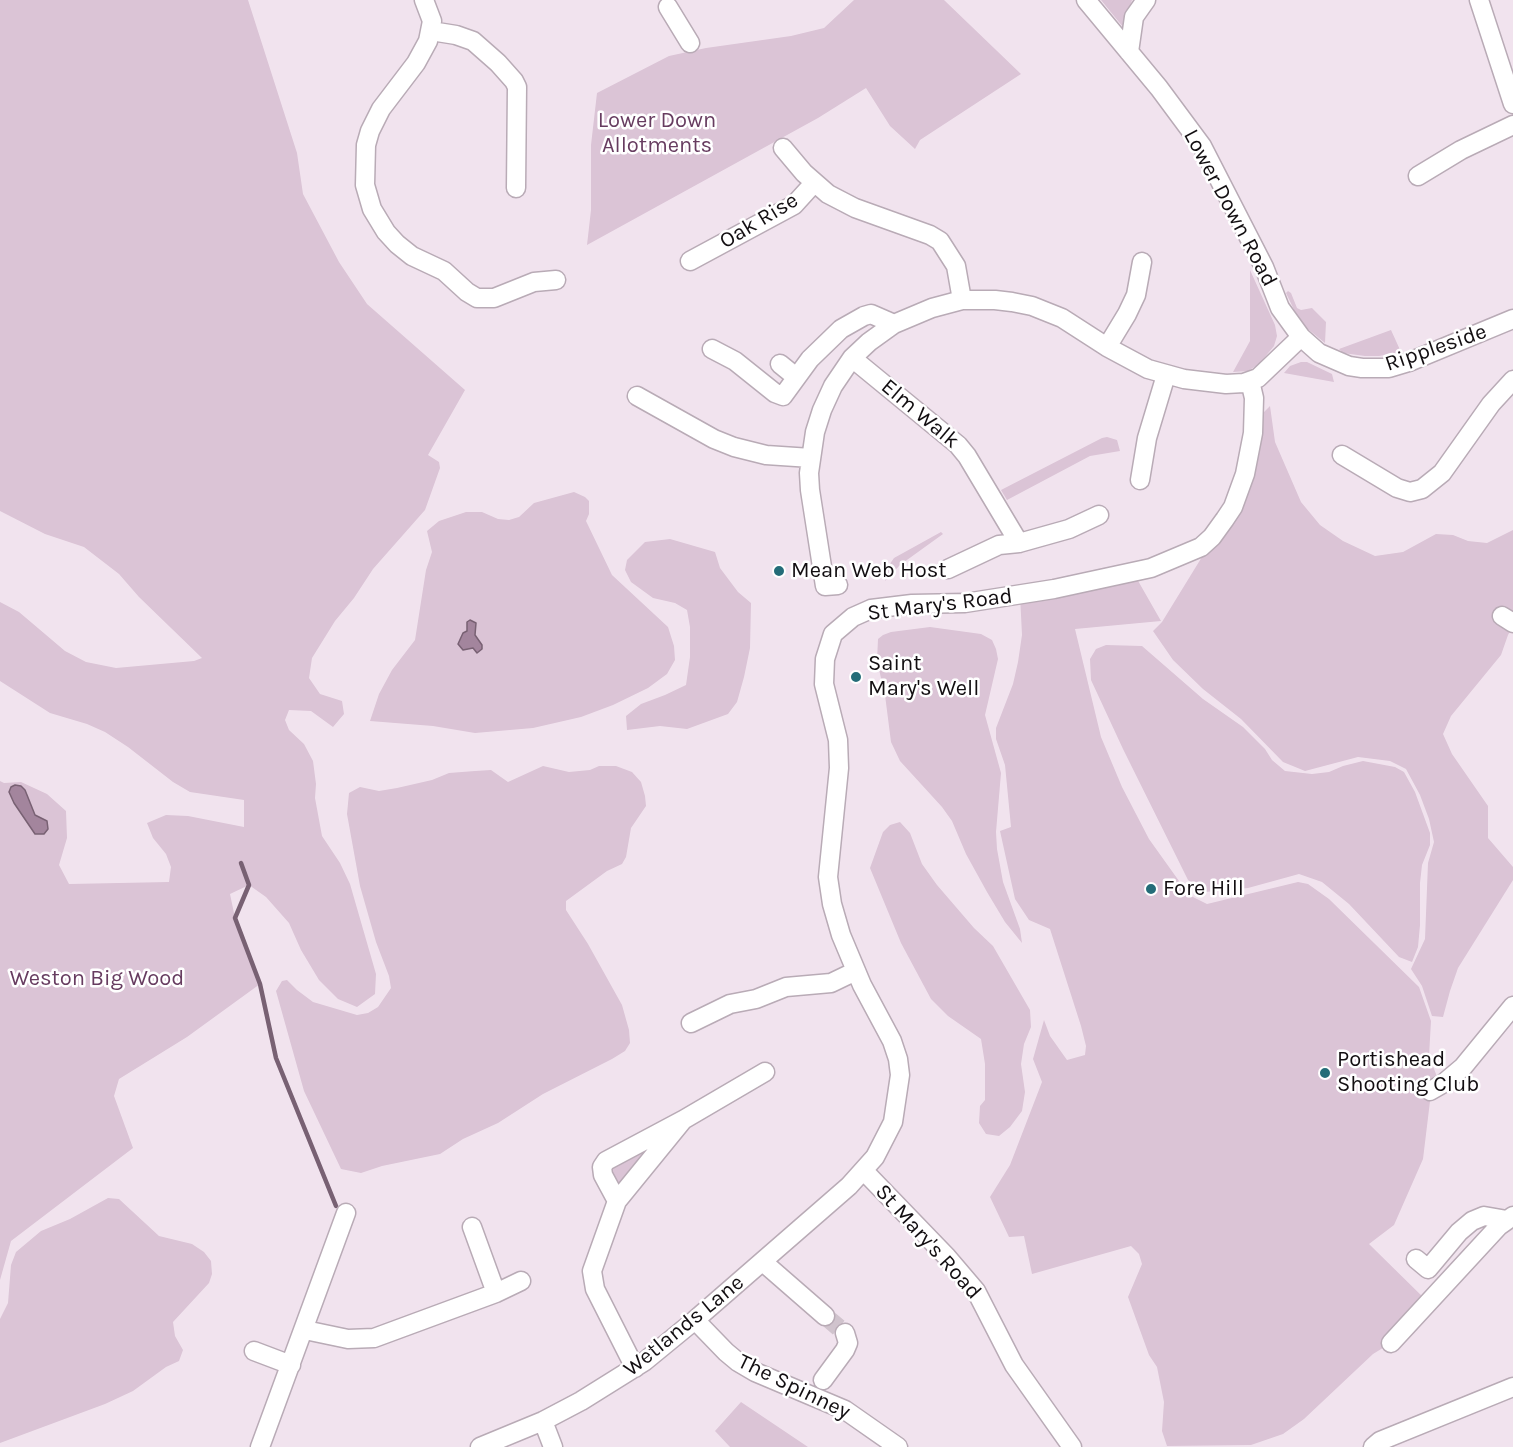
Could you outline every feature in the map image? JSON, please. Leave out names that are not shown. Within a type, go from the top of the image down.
[{"type":"street","points":[[424,0],[430,15],[431,31],[423,52],[387,100],[373,123],[366,145],[364,174],[370,204],[389,237],[412,256],[437,257],[447,273],[471,294],[480,298],[494,298],[532,282],[548,278]]},
{"type":"street","name":"Lower Down Road","points":[[1086,0],[1182,117],[1202,146],[1258,256],[1280,308],[1301,337]]},
{"type":"street","points":[[1128,52],[1134,17],[1146,0]]},
{"type":"street","points":[[1479,0],[1513,104]]},
{"type":"street","points":[[668,2],[690,43]]},
{"type":"street","points":[[431,31],[456,35],[473,41],[526,84],[512,180]]},
{"type":"street","points":[[1418,176],[1461,150],[1513,125]]},
{"type":"street","points":[[783,148],[814,183],[828,194],[855,208],[938,239],[947,249],[956,266],[962,300]]},
{"type":"street","name":"Oak Rise","points":[[699,261],[794,205],[814,183]]},
{"type":"street","points":[[1107,347],[1132,304],[1143,272]]},
{"type":"street","points":[[838,585],[825,586],[810,490],[809,472],[815,432],[833,386],[852,358],[894,324],[932,308],[962,300],[995,300],[1032,306],[1070,323],[1107,347],[1148,369],[1184,379],[1226,384],[1250,381],[1261,376],[1301,337]]},
{"type":"street","points":[[712,349],[735,362],[775,393],[783,396],[810,359],[836,333],[864,316],[876,315],[894,324]]},
{"type":"street","name":"Rippleside","points":[[1301,337],[1319,353],[1342,364],[1356,368],[1384,369],[1511,325]]},
{"type":"street","name":"Elm Walk","points":[[852,358],[958,445],[967,456],[973,481],[1019,543]]},
{"type":"street","points":[[780,364],[796,377]]},
{"type":"street","points":[[1148,471],[1151,424],[1166,375]]},
{"type":"street","points":[[1354,457],[1402,490],[1414,491],[1424,488],[1442,473],[1491,404],[1513,380]]},
{"type":"street","name":"St Mary's Road","points":[[1072,1447],[1014,1365],[976,1291],[947,1257],[864,1171],[875,1157],[893,1122],[900,1075],[892,1041],[854,968],[832,904],[828,877],[839,768],[838,740],[824,684],[825,658],[833,634],[853,617],[871,609],[912,604],[965,603],[1054,589],[1151,568],[1201,547],[1212,537],[1233,507],[1245,474],[1253,433],[1254,398],[1250,381]]},
{"type":"street","points":[[648,397],[714,439],[734,447],[766,455],[811,458]]},
{"type":"street","points":[[948,568],[999,545],[1019,543],[1069,529],[1099,515]]},
{"type":"street","points":[[691,1023],[730,1004],[756,999],[786,987],[831,983],[854,968]]},
{"type":"street","points":[[1430,1091],[1463,1067],[1513,1006]]},
{"type":"street","points":[[617,1201],[603,1175],[604,1162],[683,1120],[765,1072]]},
{"type":"street","points":[[635,1368],[595,1289],[592,1279],[596,1257],[617,1201],[683,1120]]},
{"type":"street","name":"Wetlands Lane","points":[[480,1447],[543,1421],[635,1368],[763,1262],[836,1199],[864,1171]]},
{"type":"street","points":[[260,1447],[305,1330],[330,1232],[346,1213]]},
{"type":"street","points":[[1416,1259],[1428,1269],[1459,1232],[1472,1221],[1484,1216],[1510,1218]]},
{"type":"street","points":[[1391,1343],[1510,1218]]},
{"type":"street","points":[[472,1227],[496,1293]]},
{"type":"street","points":[[763,1262],[825,1316]]},
{"type":"street","points":[[305,1330],[348,1339],[374,1338],[496,1293],[521,1281]]},
{"type":"street","name":"The Spinney","points":[[695,1320],[738,1362],[756,1372],[848,1411],[898,1447]]},
{"type":"street","points":[[823,1380],[845,1350],[848,1342],[845,1333]]},
{"type":"street","points":[[254,1351],[291,1365]]},
{"type":"street","points":[[1373,1447],[1380,1441],[1513,1387]]},
{"type":"street","points":[[543,1421],[553,1447]]},
{"type":"green space","name":"Weston Big Wood","points":[[0,0],[248,0],[297,153],[303,194],[339,262],[367,304],[465,390],[428,455],[439,462],[440,468],[425,510],[373,569],[335,621],[312,658],[309,678],[320,694],[342,701],[344,714],[333,727],[311,711],[289,710],[285,720],[289,730],[304,744],[313,761],[315,798],[322,836],[340,863],[350,884],[376,974],[375,994],[357,1007],[338,999],[319,980],[301,950],[289,923],[266,897],[249,885],[230,894],[235,918],[260,984],[187,1037],[119,1079],[114,1096],[133,1148],[11,1241],[0,1280],[0,781],[4,783],[21,782],[47,794],[66,811],[67,838],[59,865],[69,884],[169,882],[171,867],[166,854],[153,838],[147,823],[166,815],[188,816],[244,827],[244,800],[190,792],[105,732],[50,713],[0,681],[0,602],[19,612],[65,651],[86,662],[116,668],[194,661],[202,658],[139,597],[119,574],[84,547],[45,534],[0,511]]},
{"type":"green space","name":"Lower Down Allotments","points":[[854,0],[944,0],[1021,74],[920,140],[915,149],[890,126],[866,88],[818,118],[587,245],[591,210],[591,145],[597,93],[669,56],[706,48],[791,36],[824,28]]},
{"type":"green space","points":[[1101,0],[1132,0],[1123,27]]},
{"type":"green space","points":[[1250,270],[1275,325],[1277,336],[1274,346],[1259,364],[1248,371],[1233,372],[1250,341]]},
{"type":"green space","points":[[1288,291],[1297,308],[1301,310],[1312,308],[1326,322],[1325,343],[1303,325],[1286,293]]},
{"type":"green space","points":[[1391,330],[1401,352],[1365,356],[1343,353],[1339,349]]},
{"type":"green space","points":[[1307,362],[1332,374],[1334,382],[1284,373],[1290,366]]},
{"type":"green space","points":[[1270,406],[1275,442],[1301,502],[1320,525],[1343,541],[1375,556],[1403,552],[1436,534],[1453,535],[1468,541],[1487,543],[1513,530],[1513,626],[1501,655],[1451,716],[1443,734],[1452,754],[1488,806],[1488,838],[1513,867],[1513,880],[1458,968],[1443,1017],[1432,1016],[1422,986],[1411,969],[1425,939],[1428,863],[1434,842],[1420,795],[1406,769],[1390,761],[1358,757],[1305,771],[1283,762],[1241,719],[1203,689],[1173,660],[1153,631],[1162,622],[1205,552],[1261,415]]},
{"type":"green space","points":[[1102,438],[1117,440],[1120,451],[1090,456],[1007,500],[1001,490]]},
{"type":"green space","points":[[574,492],[589,501],[589,514],[586,521],[612,575],[668,627],[674,646],[675,660],[667,674],[648,688],[613,705],[581,717],[533,728],[475,733],[433,726],[370,721],[379,694],[392,670],[415,640],[426,570],[432,552],[427,531],[439,521],[466,512],[482,512],[498,519],[509,520],[519,517],[534,503]]},
{"type":"green space","points":[[941,532],[943,534],[900,565],[885,581],[887,568],[894,558]]},
{"type":"green space","points":[[670,539],[715,552],[720,568],[738,592],[751,603],[750,648],[744,677],[737,702],[728,714],[687,729],[660,726],[627,730],[626,716],[641,704],[686,685],[690,657],[690,627],[687,610],[675,603],[653,598],[631,582],[625,570],[627,560],[645,542]]},
{"type":"green space","points":[[1133,572],[1161,621],[1075,629],[1101,737],[1122,787],[1149,839],[1189,895],[1207,904],[1298,882],[1308,884],[1329,899],[1419,987],[1431,1021],[1429,1056],[1441,1087],[1431,1093],[1423,1159],[1394,1225],[1369,1244],[1428,1302],[1391,1343],[1373,1354],[1304,1419],[1283,1434],[1251,1445],[1167,1446],[1162,1431],[1164,1402],[1157,1367],[1149,1355],[1128,1297],[1142,1264],[1139,1254],[1131,1246],[1032,1274],[1024,1236],[1009,1237],[990,1197],[1010,1165],[1042,1082],[1033,1059],[1044,1020],[1050,1036],[1067,1060],[1085,1055],[1086,1046],[1050,929],[1029,920],[1015,899],[1000,831],[1011,827],[1005,765],[996,739],[996,728],[1013,684],[1018,662],[1022,635],[1020,595]]},
{"type":"green space","points":[[930,627],[981,634],[992,640],[996,649],[998,659],[985,715],[1001,773],[996,832],[997,849],[1003,882],[1020,929],[1022,943],[1005,922],[987,892],[966,854],[952,821],[900,761],[891,742],[885,695],[877,661],[878,639],[891,632]]},
{"type":"green space","points":[[1106,645],[1142,646],[1203,699],[1243,727],[1265,749],[1272,760],[1285,771],[1312,774],[1329,772],[1363,761],[1395,767],[1404,772],[1415,792],[1430,833],[1430,845],[1422,865],[1420,883],[1418,947],[1412,962],[1399,957],[1349,904],[1322,882],[1299,874],[1248,888],[1205,892],[1188,880],[1091,680],[1090,659],[1096,649]]},
{"type":"green space","points":[[543,766],[569,772],[590,770],[599,766],[616,766],[632,772],[641,782],[646,806],[631,828],[626,857],[622,864],[607,871],[566,901],[566,910],[622,1005],[630,1043],[625,1051],[612,1059],[543,1094],[498,1123],[463,1139],[440,1154],[382,1166],[361,1173],[341,1169],[304,1091],[276,991],[282,981],[287,980],[313,1002],[357,1015],[368,1013],[378,1007],[391,988],[360,886],[347,814],[349,793],[360,787],[379,791],[432,780],[449,773],[475,771],[491,770],[508,782]]},
{"type":"green space","points":[[900,822],[910,833],[922,864],[937,885],[974,928],[993,946],[1030,1010],[1031,1027],[1024,1044],[1021,1064],[1025,1092],[1022,1111],[1010,1127],[999,1136],[986,1134],[979,1123],[980,1106],[985,1100],[985,1064],[981,1039],[948,1016],[931,999],[901,943],[870,868],[883,832],[890,825]]},
{"type":"green space","points":[[653,1143],[618,1188],[607,1165]]},
{"type":"green space","points":[[108,1198],[119,1199],[159,1236],[192,1244],[204,1252],[211,1261],[212,1274],[209,1283],[173,1322],[175,1336],[183,1350],[179,1361],[166,1367],[133,1391],[105,1404],[0,1443],[0,1319],[8,1303],[11,1265],[16,1252],[41,1231],[70,1219]]},
{"type":"green space","points":[[741,1402],[808,1447],[730,1447],[715,1431]]},
{"type":"shaded area","points":[[470,620],[476,623],[475,635],[482,645],[482,649],[477,653],[473,648],[463,650],[458,644],[463,633],[467,631],[467,622]]},
{"type":"shaded area","points":[[15,785],[25,790],[35,815],[47,821],[48,829],[44,834],[35,834],[14,803],[9,792]]},
{"type":"waterway","points":[[241,863],[249,885],[235,918],[260,984],[276,1058],[336,1206]]},
{"type":"tunnel","points":[[825,1316],[845,1333]]},
{"type":"place","name":"Mean Web Host","points":[[779,571]]},
{"type":"place","name":"Saint Mary's Well","points":[[856,677]]},
{"type":"place","name":"Fore Hill","points":[[1151,889]]},
{"type":"place","name":"Portishead Shooting Club","points":[[1325,1073]]}]
